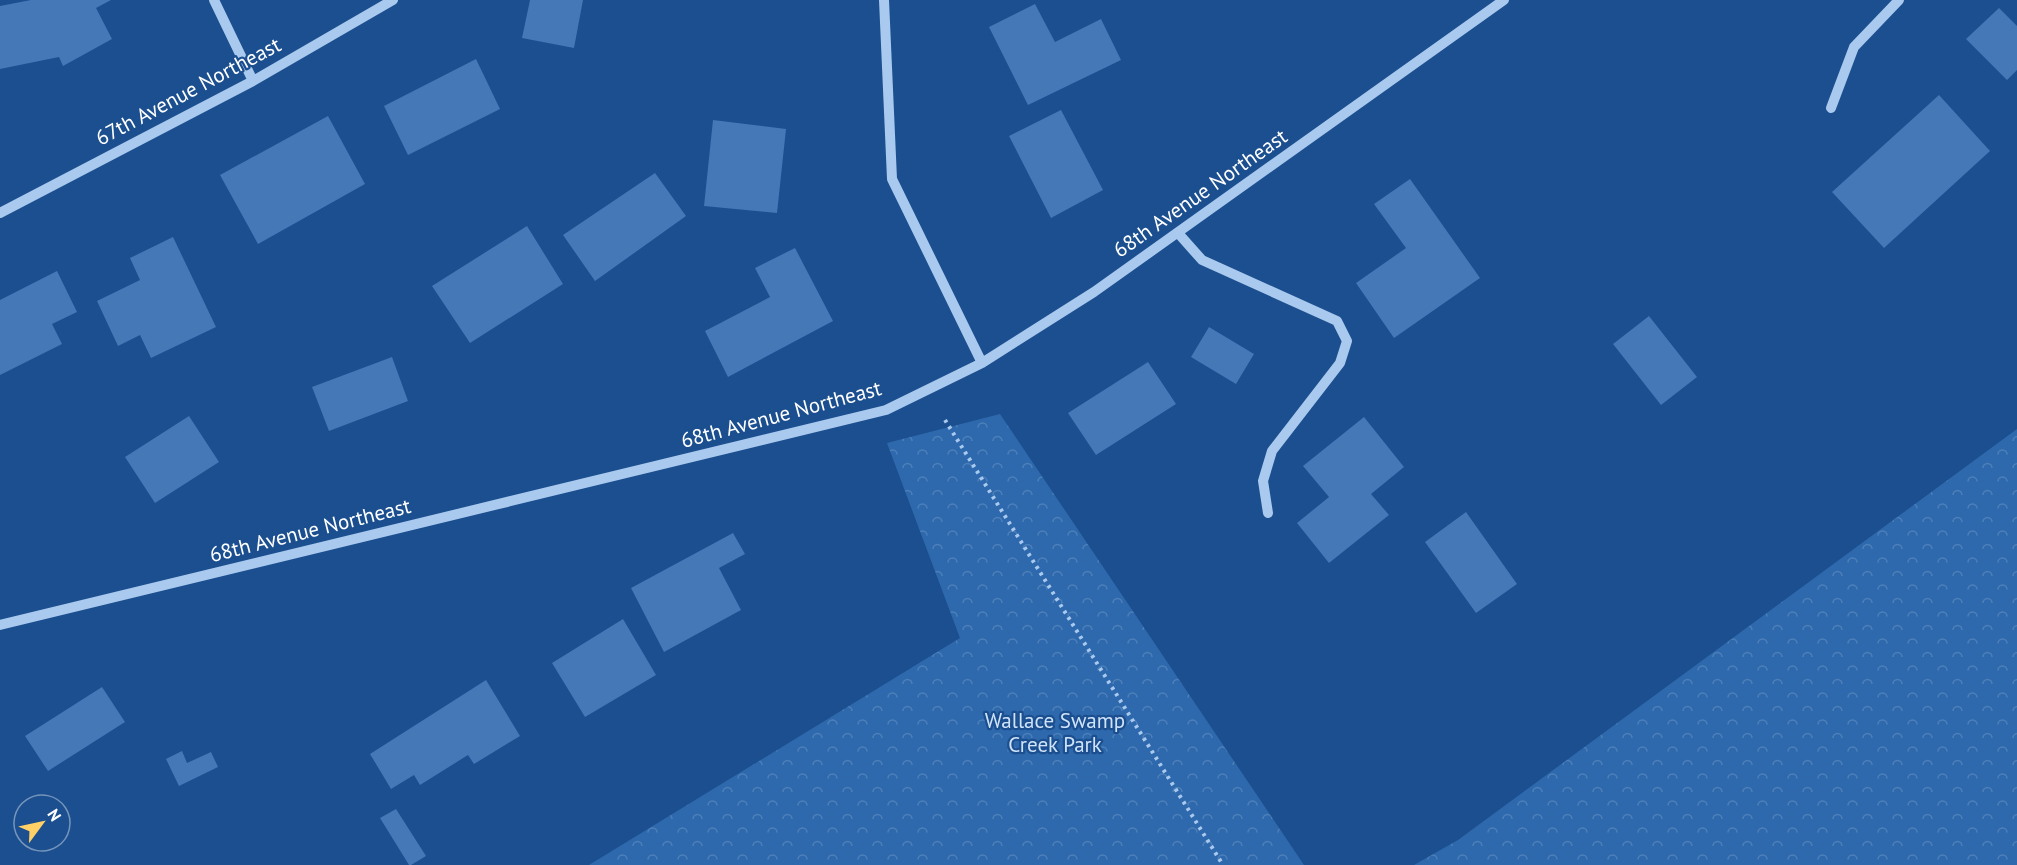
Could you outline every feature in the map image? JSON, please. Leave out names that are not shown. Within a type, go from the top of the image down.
[{"type":"street","points":[[214,0],[252,81]]},
{"type":"street","name":"67th Avenue Northeast","points":[[0,213],[252,81],[393,0]]},
{"type":"street","points":[[884,0],[892,179],[982,363]]},
{"type":"street","name":"68th Avenue Northeast","points":[[0,626],[886,410],[982,363],[1094,292],[1504,0]]},
{"type":"street","points":[[1831,108],[1854,47],[1899,0]]},
{"type":"street","points":[[1178,232],[1202,260],[1337,321],[1347,341],[1340,363],[1272,451],[1263,481],[1268,513]]},
{"type":"path","points":[[945,420],[1224,865]]},
{"type":"green space","name":"Wallace Swamp Creek Park","points":[[1000,414],[1304,865],[589,865],[960,638],[887,443]]},
{"type":"green space","points":[[2017,429],[2017,865],[1414,865],[1458,840]]},
{"type":"building","points":[[31,0],[111,0],[96,8],[112,39],[63,66],[59,57],[0,69],[0,6]]},
{"type":"building","points":[[530,0],[583,0],[574,48],[522,38]]},
{"type":"building","points":[[1035,4],[1055,42],[1101,19],[1121,60],[1028,105],[989,27]]},
{"type":"building","points":[[1999,8],[2017,26],[2017,70],[2007,80],[1966,39]]},
{"type":"building","points":[[476,59],[500,109],[408,155],[384,106]]},
{"type":"building","points":[[1939,95],[1990,151],[1884,248],[1832,192]]},
{"type":"building","points":[[1061,110],[1103,190],[1051,218],[1009,136]]},
{"type":"building","points":[[328,116],[365,184],[258,244],[220,175]]},
{"type":"building","points":[[713,120],[786,129],[777,213],[704,206]]},
{"type":"building","points":[[655,173],[686,216],[595,281],[563,235]]},
{"type":"building","points":[[1410,179],[1480,278],[1394,338],[1356,283],[1406,248],[1374,204]]},
{"type":"building","points":[[527,226],[563,284],[470,343],[432,286]]},
{"type":"building","points":[[173,237],[216,327],[151,358],[140,335],[118,346],[97,301],[140,280],[130,258]]},
{"type":"building","points":[[795,248],[833,321],[728,377],[705,331],[770,297],[755,268]]},
{"type":"building","points":[[57,271],[77,312],[52,324],[62,344],[0,375],[0,300]]},
{"type":"building","points":[[1649,316],[1697,377],[1661,405],[1613,344]]},
{"type":"building","points":[[1209,327],[1254,354],[1236,384],[1191,357]]},
{"type":"building","points":[[392,357],[408,401],[329,431],[312,387]]},
{"type":"building","points":[[1148,362],[1176,404],[1096,455],[1068,413]]},
{"type":"building","points":[[189,416],[219,462],[155,503],[125,457]]},
{"type":"building","points":[[1364,417],[1404,467],[1371,494],[1389,515],[1329,563],[1297,523],[1329,497],[1303,466]]},
{"type":"building","points":[[1466,512],[1517,584],[1476,613],[1425,542]]},
{"type":"building","points":[[733,533],[745,554],[719,568],[741,610],[664,652],[631,588]]},
{"type":"building","points":[[623,619],[656,675],[585,717],[552,663]]},
{"type":"building","points":[[486,680],[520,736],[474,764],[468,755],[420,785],[414,775],[391,789],[370,754]]},
{"type":"building","points":[[102,687],[125,722],[48,771],[25,736]]},
{"type":"building","points":[[182,751],[187,763],[211,752],[218,767],[179,786],[166,759]]},
{"type":"building","points":[[396,809],[426,856],[411,865],[380,818]]}]
